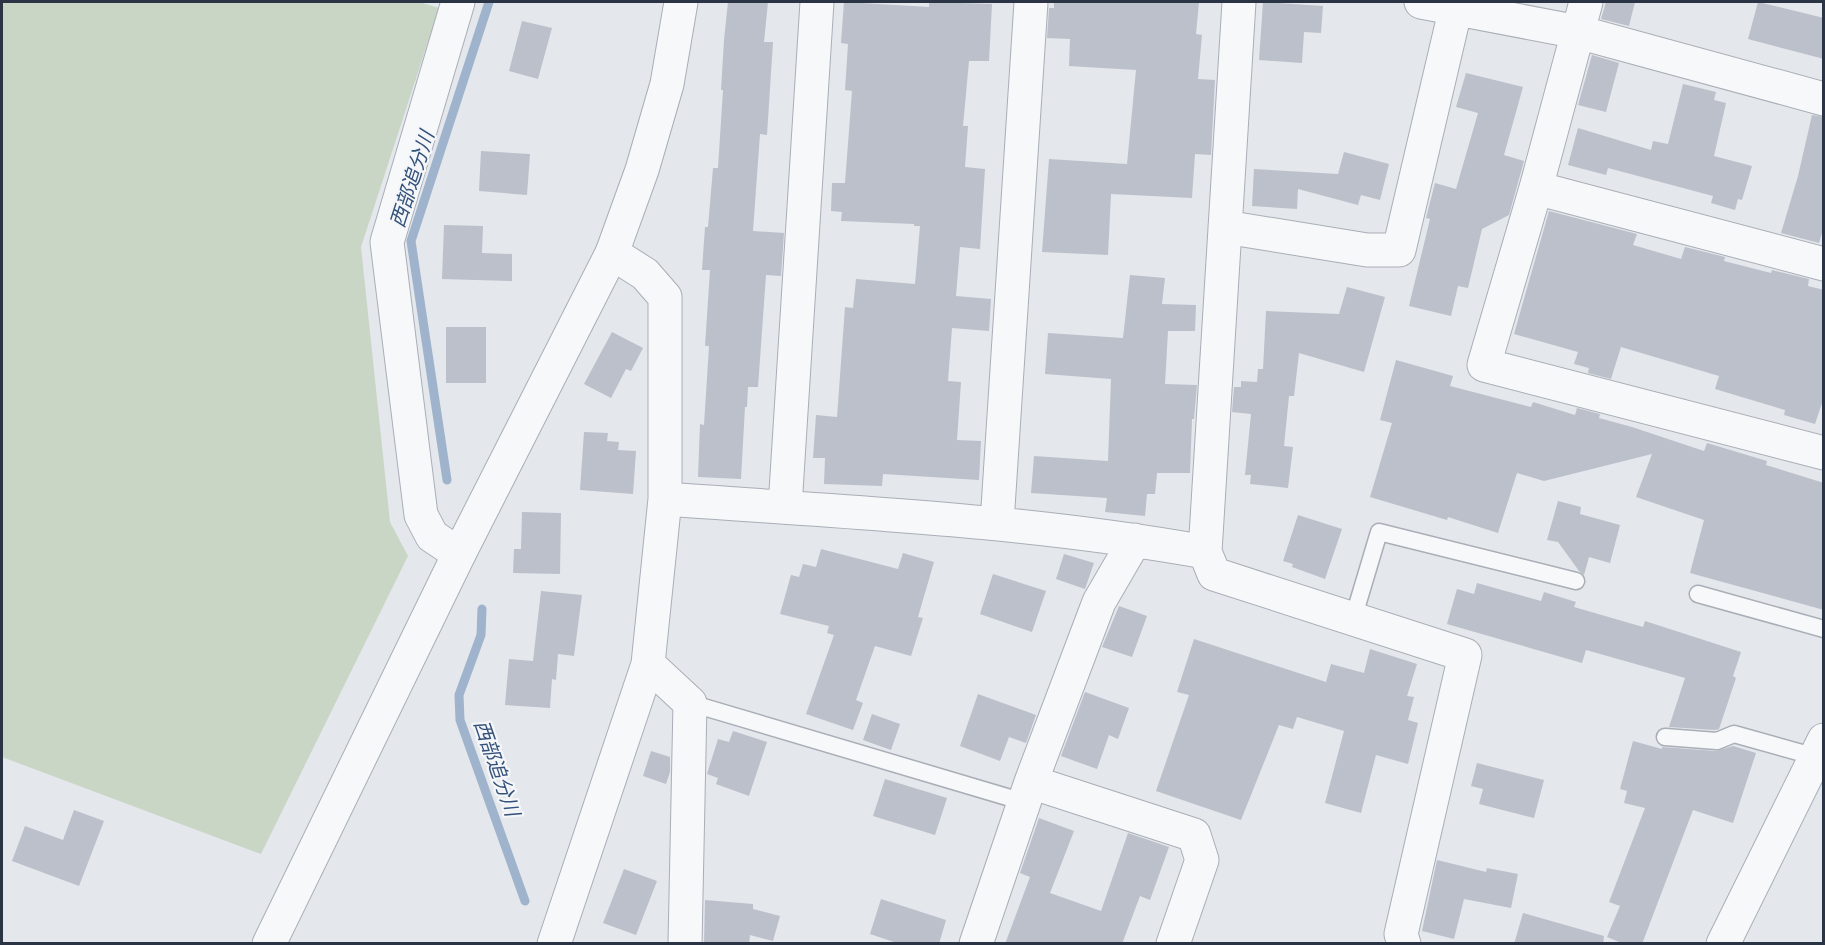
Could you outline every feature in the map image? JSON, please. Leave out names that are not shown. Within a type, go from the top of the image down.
[{"type":"street","points":[[458,2],[387,242],[421,515],[432,536],[459,554]]},
{"type":"street","points":[[269,944],[459,554],[612,253],[642,170],[667,84],[681,2]]},
{"type":"street","points":[[784,507],[817,2]]},
{"type":"street","points":[[997,523],[1030,2]]},
{"type":"street","points":[[1239,2],[1205,552],[1214,574],[1465,655],[1401,934],[1404,944]]},
{"type":"street","points":[[1421,2],[1582,17],[1824,99]]},
{"type":"street","points":[[1225,226],[1367,250],[1399,250],[1456,7]]},
{"type":"street","points":[[1582,17],[1536,188],[1484,364],[1824,453]]},
{"type":"street","points":[[1536,188],[1824,264]]},
{"type":"street","points":[[554,944],[648,664],[665,499],[665,297],[645,274],[612,253]]},
{"type":"street","points":[[665,499],[997,523],[1135,540],[1205,552]]},
{"type":"street","points":[[976,944],[1027,792],[1099,602],[1135,540]]},
{"type":"street","points":[[648,664],[690,703],[685,944]]},
{"type":"street","points":[[1723,944],[1820,748]]},
{"type":"street","points":[[1027,792],[1194,835],[1202,860],[1173,944]]},
{"type":"lane","points":[[1353,619],[1379,532],[1576,581]]},
{"type":"lane","points":[[1698,594],[1824,629]]},
{"type":"lane","points":[[690,703],[1027,792]]},
{"type":"lane","points":[[1665,737],[1718,741],[1734,734],[1820,748]]},
{"type":"green space","points":[[2,2],[419,2],[439,8],[361,247],[390,522],[408,556],[261,854],[2,757]]},
{"type":"building","points":[[728,2],[768,2],[764,42],[773,42],[767,135],[760,134],[753,231],[784,233],[781,276],[766,275],[758,387],[748,387],[741,479],[698,477],[700,424],[704,425],[709,346],[705,346],[710,270],[702,270],[713,168],[718,168]]},
{"type":"building","points":[[844,2],[929,7],[929,2],[992,4],[989,61],[969,61],[963,126],[968,126],[965,167],[985,169],[980,249],[960,247],[956,296],[991,299],[989,331],[952,328],[948,381],[961,382],[957,440],[981,441],[979,480],[883,474],[882,486],[824,484],[825,458],[813,458],[816,415],[837,417],[845,307],[853,308],[856,279],[915,284],[920,226],[841,221],[842,212],[831,211],[832,183],[845,183],[852,91],[845,90],[848,44],[841,43]]},
{"type":"building","points":[[1054,2],[1199,2],[1196,34],[1202,35],[1198,79],[1215,80],[1211,155],[1195,154],[1192,198],[1111,194],[1108,255],[1042,252],[1049,159],[1127,164],[1136,70],[1069,66],[1070,39],[1047,38],[1049,8],[1054,8]]},
{"type":"building","points":[[1263,2],[1323,6],[1321,33],[1304,32],[1302,63],[1259,60]]},
{"type":"building","points":[[1606,2],[1635,2],[1629,26],[1601,19]]},
{"type":"building","points":[[1758,2],[1824,18],[1824,59],[1748,39]]},
{"type":"building","points":[[522,21],[552,28],[538,79],[509,71]]},
{"type":"building","points":[[1592,55],[1619,63],[1606,112],[1578,105]]},
{"type":"building","points":[[1466,73],[1523,87],[1504,155],[1524,161],[1509,215],[1482,229],[1468,288],[1458,286],[1451,316],[1409,306],[1430,219],[1426,218],[1435,183],[1456,189],[1478,113],[1456,107]]},
{"type":"building","points":[[1683,84],[1716,92],[1714,100],[1726,103],[1714,156],[1752,166],[1742,200],[1738,199],[1735,210],[1711,203],[1713,196],[1608,168],[1606,175],[1568,165],[1578,128],[1651,150],[1653,141],[1668,144]]},
{"type":"building","points":[[1812,115],[1824,117],[1824,226],[1819,243],[1781,233],[1798,176]]},
{"type":"building","points":[[481,151],[530,154],[527,195],[479,191]]},
{"type":"building","points":[[1344,152],[1389,164],[1380,200],[1361,195],[1358,205],[1298,189],[1297,209],[1252,206],[1254,169],[1338,174]]},
{"type":"building","points":[[1549,211],[1637,234],[1633,245],[1681,259],[1685,247],[1725,257],[1724,261],[1771,273],[1772,270],[1809,279],[1808,286],[1824,290],[1824,397],[1815,424],[1784,415],[1785,410],[1715,389],[1719,376],[1621,347],[1611,379],[1588,373],[1589,368],[1574,364],[1578,352],[1514,334]]},
{"type":"building","points":[[444,225],[483,226],[482,253],[512,254],[512,281],[442,279]]},
{"type":"building","points":[[1130,275],[1165,278],[1162,304],[1196,305],[1195,331],[1168,331],[1165,384],[1197,385],[1194,419],[1192,419],[1190,473],[1157,473],[1155,494],[1147,494],[1145,516],[1105,512],[1107,498],[1031,493],[1034,456],[1108,461],[1111,379],[1045,374],[1048,333],[1123,338]]},
{"type":"building","points":[[1347,287],[1385,297],[1364,372],[1299,353],[1294,396],[1289,396],[1284,446],[1293,447],[1288,488],[1250,484],[1251,475],[1245,475],[1251,414],[1232,412],[1234,387],[1241,387],[1241,381],[1257,382],[1258,369],[1263,369],[1266,311],[1339,314]]},
{"type":"building","points":[[446,327],[486,327],[486,383],[446,383]]},
{"type":"building","points":[[612,332],[643,348],[631,371],[626,369],[611,398],[584,384]]},
{"type":"building","points":[[1396,360],[1453,376],[1450,386],[1531,407],[1533,402],[1575,415],[1577,408],[1600,414],[1599,418],[1704,451],[1707,443],[1767,461],[1766,465],[1824,483],[1824,610],[1690,573],[1704,520],[1636,497],[1652,454],[1544,481],[1517,473],[1498,533],[1448,517],[1447,520],[1370,497],[1392,423],[1380,420]]},
{"type":"building","points":[[584,432],[608,433],[607,441],[619,442],[618,450],[636,451],[633,494],[580,490]]},
{"type":"building","points":[[1558,501],[1581,507],[1580,514],[1620,525],[1610,563],[1589,557],[1584,575],[1558,542],[1547,540]]},
{"type":"building","points":[[522,512],[561,513],[560,574],[513,573],[514,549],[521,549]]},
{"type":"building","points":[[1298,515],[1342,529],[1325,579],[1292,567],[1293,564],[1283,561]]},
{"type":"building","points":[[821,549],[898,569],[903,553],[934,562],[918,617],[923,618],[911,656],[875,646],[856,700],[863,703],[853,730],[806,714],[834,635],[827,633],[829,626],[780,614],[791,575],[799,577],[803,564],[816,567]]},
{"type":"building","points":[[1064,554],[1094,563],[1085,589],[1056,579]]},
{"type":"building","points":[[993,574],[1046,591],[1032,632],[980,614]]},
{"type":"building","points":[[1477,583],[1541,601],[1544,592],[1576,602],[1574,607],[1643,627],[1645,621],[1741,652],[1733,676],[1736,678],[1719,729],[1669,727],[1685,678],[1586,650],[1582,663],[1447,624],[1457,589],[1474,594]]},
{"type":"building","points":[[541,591],[582,595],[574,656],[558,654],[556,680],[552,679],[550,708],[505,705],[509,659],[533,661]]},
{"type":"building","points":[[1119,606],[1147,616],[1132,657],[1102,647]]},
{"type":"building","points":[[1194,639],[1326,682],[1331,664],[1364,673],[1370,649],[1417,664],[1407,696],[1414,697],[1408,720],[1418,723],[1408,764],[1376,755],[1361,813],[1325,803],[1344,731],[1297,717],[1293,729],[1279,725],[1241,820],[1156,791],[1189,695],[1177,692]]},
{"type":"building","points":[[1085,692],[1129,708],[1118,739],[1109,735],[1097,769],[1061,756]]},
{"type":"building","points":[[978,694],[1036,715],[1026,743],[1009,737],[1000,761],[960,746]]},
{"type":"building","points":[[872,714],[900,724],[891,750],[863,740]]},
{"type":"building","points":[[733,731],[767,742],[749,796],[716,784],[718,778],[707,774],[718,739],[729,742]]},
{"type":"building","points":[[1633,741],[1662,749],[1662,747],[1716,751],[1733,746],[1756,753],[1733,823],[1693,810],[1642,944],[1624,944],[1607,937],[1620,906],[1609,902],[1645,808],[1624,803],[1627,791],[1620,789]]},
{"type":"building","points":[[651,751],[670,757],[670,772],[666,784],[643,776]]},
{"type":"building","points":[[1477,763],[1544,780],[1534,818],[1479,804],[1483,789],[1471,786]]},
{"type":"building","points":[[885,779],[947,798],[935,835],[873,816]]},
{"type":"building","points":[[74,810],[104,821],[79,886],[12,861],[25,826],[63,840]]},
{"type":"building","points":[[1039,818],[1074,831],[1050,893],[1101,911],[1128,833],[1169,847],[1150,900],[1140,896],[1122,944],[1005,944],[1030,877],[1020,873]]},
{"type":"building","points":[[1437,860],[1486,872],[1487,868],[1518,874],[1511,908],[1464,899],[1454,939],[1422,931]]},
{"type":"building","points":[[624,869],[657,881],[636,935],[603,923]]},
{"type":"building","points":[[881,899],[946,920],[939,944],[900,944],[870,934]]},
{"type":"building","points":[[705,900],[753,904],[753,909],[780,916],[773,941],[750,935],[749,944],[704,944]]},
{"type":"building","points":[[1523,913],[1604,936],[1603,944],[1514,944]]},
{"type":"waterway","name":"西部追分川","points":[[447,480],[411,241],[489,2]]},
{"type":"waterway","name":"西部追分川","points":[[482,609],[481,635],[459,695],[460,720],[525,901]]}]
